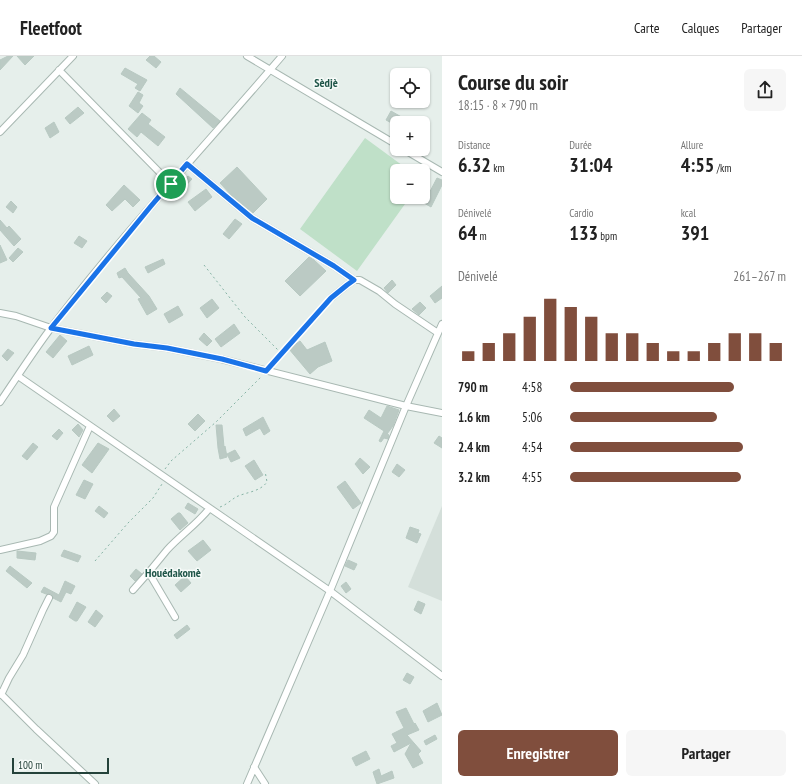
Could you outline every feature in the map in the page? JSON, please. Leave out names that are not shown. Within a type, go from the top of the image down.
[{"type":"street","points":[[0,132],[74,56]]},
{"type":"street","points":[[247,56],[390,141]]},
{"type":"street","points":[[0,402],[51,328],[151,206],[282,56]]},
{"type":"street","points":[[60,70],[171,184]]},
{"type":"street","points":[[415,156],[442,172]]},
{"type":"street","points":[[187,164],[252,218],[334,266],[354,280],[360,280],[379,291],[395,304],[438,333]]},
{"type":"street","points":[[331,298],[354,280]]},
{"type":"street","points":[[0,313],[16,316],[51,328],[222,359],[406,406],[442,413]]},
{"type":"street","points":[[247,784],[330,592],[406,406],[442,324]]},
{"type":"street","points":[[18,376],[330,592],[442,676]]},
{"type":"street","points":[[0,550],[40,541],[52,536],[54,532],[54,507],[90,426]]},
{"type":"street","points":[[133,590],[168,550],[200,520],[209,508]]},
{"type":"street","points":[[149,573],[175,617]]},
{"type":"street","points":[[49,598],[42,610],[23,655],[1,694],[95,784]]},
{"type":"street","points":[[254,767],[265,784]]},
{"type":"path","points":[[204,265],[244,317],[282,354]]},
{"type":"path","points":[[95,561],[161,488],[164,472],[171,461],[228,410],[259,379],[331,298]]},
{"type":"path","points":[[209,508],[222,506],[238,496],[264,486],[267,482],[265,471]]},
{"type":"shaded area","points":[[442,506],[442,601],[408,587]]},
{"type":"green space","points":[[365,138],[400,164],[390,164],[390,204],[405,204],[357,271],[300,229]]},
{"type":"building","points":[[8,56],[13,56],[0,70],[0,60]]},
{"type":"building","points":[[17,56],[34,56],[25,65]]},
{"type":"building","points":[[150,56],[154,56],[161,62],[156,68],[146,60]]},
{"type":"building","points":[[125,68],[147,80],[140,91],[135,88],[138,84],[121,74]]},
{"type":"building","points":[[180,88],[220,121],[213,128],[176,94]]},
{"type":"building","points":[[138,92],[143,95],[139,103],[143,106],[138,113],[129,106]]},
{"type":"building","points":[[78,107],[84,113],[70,124],[65,118]]},
{"type":"building","points":[[391,111],[400,116],[390,116],[390,122],[386,120]]},
{"type":"building","points":[[142,113],[151,120],[148,124],[165,137],[158,146],[141,132],[137,137],[128,129]]},
{"type":"building","points":[[54,122],[59,132],[50,138],[45,128]]},
{"type":"building","points":[[237,167],[267,199],[253,213],[232,196],[220,183]]},
{"type":"building","points":[[188,176],[192,179],[178,194],[174,190]]},
{"type":"building","points":[[437,178],[442,180],[442,185],[431,207],[426,204],[430,204],[430,191]]},
{"type":"building","points":[[124,185],[140,200],[133,207],[125,199],[112,211],[106,205]]},
{"type":"building","points":[[206,189],[212,197],[195,211],[188,202]]},
{"type":"building","points":[[11,201],[17,207],[13,213],[6,207]]},
{"type":"building","points":[[235,219],[242,224],[229,239],[223,234]]},
{"type":"building","points":[[0,220],[7,228],[9,226],[21,239],[14,246],[0,230]]},
{"type":"building","points":[[79,236],[87,241],[82,248],[74,243]]},
{"type":"building","points":[[0,245],[7,260],[0,263]]},
{"type":"building","points":[[18,248],[23,252],[13,262],[9,258]]},
{"type":"building","points":[[309,257],[326,271],[300,296],[285,281]]},
{"type":"building","points":[[163,259],[165,264],[148,273],[145,267]]},
{"type":"building","points":[[125,268],[149,296],[157,309],[147,315],[138,299],[141,298],[122,277],[119,278],[117,273]]},
{"type":"building","points":[[392,280],[396,285],[388,293],[384,288]]},
{"type":"building","points":[[442,286],[442,298],[435,303],[430,296]]},
{"type":"building","points":[[107,292],[112,296],[106,303],[101,298]]},
{"type":"building","points":[[212,299],[219,308],[207,318],[200,308]]},
{"type":"building","points":[[420,302],[426,308],[419,315],[412,309]]},
{"type":"building","points":[[178,306],[183,315],[169,323],[164,314]]},
{"type":"building","points":[[234,324],[240,333],[221,347],[215,339]]},
{"type":"building","points":[[204,333],[212,341],[207,346],[199,339]]},
{"type":"building","points":[[60,335],[67,341],[53,358],[46,352]]},
{"type":"building","points":[[300,341],[307,350],[325,342],[332,361],[318,367],[310,374],[289,349]]},
{"type":"building","points":[[89,346],[93,355],[72,365],[68,356]]},
{"type":"building","points":[[8,349],[14,353],[7,361],[2,356]]},
{"type":"building","points":[[387,406],[399,410],[393,426],[387,434],[389,435],[388,439],[384,438],[381,442],[379,441],[384,431],[364,418],[369,410],[381,418]]},
{"type":"building","points":[[114,409],[120,416],[113,422],[107,416]]},
{"type":"building","points":[[198,414],[205,421],[195,431],[188,424]]},
{"type":"building","points":[[263,417],[270,431],[264,435],[260,428],[246,436],[243,429]]},
{"type":"building","points":[[78,424],[83,430],[79,437],[72,430]]},
{"type":"building","points":[[216,425],[222,425],[224,447],[225,446],[227,457],[220,459],[218,448]]},
{"type":"building","points":[[59,429],[63,433],[57,440],[52,436]]},
{"type":"building","points":[[439,436],[442,438],[442,448],[434,443]]},
{"type":"building","points":[[33,443],[38,447],[27,460],[22,456]]},
{"type":"building","points":[[98,443],[109,449],[92,473],[82,465]]},
{"type":"building","points":[[235,450],[240,458],[231,462],[227,454]]},
{"type":"building","points":[[360,458],[370,467],[363,474],[355,464]]},
{"type":"building","points":[[254,460],[263,475],[255,480],[245,466]]},
{"type":"building","points":[[397,464],[405,470],[399,477],[392,472]]},
{"type":"building","points":[[84,480],[93,484],[85,499],[76,495]]},
{"type":"building","points":[[345,481],[361,503],[353,509],[337,487]]},
{"type":"building","points":[[188,503],[198,509],[195,514],[185,508]]},
{"type":"building","points":[[99,506],[108,513],[104,518],[95,511]]},
{"type":"building","points":[[180,513],[188,523],[180,530],[171,519]]},
{"type":"building","points":[[410,527],[419,530],[418,533],[421,534],[417,543],[406,538]]},
{"type":"building","points":[[203,540],[211,550],[197,561],[188,551]]},
{"type":"building","points":[[64,550],[81,556],[78,562],[61,556]]},
{"type":"building","points":[[17,551],[36,553],[35,560],[17,558]]},
{"type":"building","points":[[348,560],[357,564],[354,570],[345,566]]},
{"type":"building","points":[[10,566],[32,583],[27,588],[6,571]]},
{"type":"building","points":[[136,569],[142,574],[135,581],[130,576]]},
{"type":"building","points":[[185,576],[191,583],[181,592],[175,585]]},
{"type":"building","points":[[65,581],[75,586],[71,594],[66,592],[61,602],[53,598],[51,594],[41,592],[44,587],[59,595]]},
{"type":"building","points":[[346,582],[351,589],[346,593],[341,586]]},
{"type":"building","points":[[418,601],[425,604],[421,614],[414,610]]},
{"type":"building","points":[[77,602],[86,607],[77,621],[75,621],[69,617]]},
{"type":"building","points":[[96,610],[103,616],[95,627],[88,622]]},
{"type":"building","points":[[187,625],[190,629],[177,639],[174,635]]},
{"type":"building","points":[[407,673],[414,677],[410,684],[403,680]]},
{"type":"building","points":[[437,703],[442,715],[428,722],[423,711]]},
{"type":"building","points":[[406,708],[414,724],[415,723],[419,730],[407,735],[421,751],[418,754],[423,763],[413,768],[405,754],[411,743],[394,752],[391,746],[397,743],[392,734],[404,728],[396,712]]},
{"type":"building","points":[[435,735],[437,739],[426,745],[424,741]]},
{"type":"building","points":[[366,751],[370,759],[356,766],[352,758]]},
{"type":"building","points":[[379,769],[381,776],[392,771],[394,778],[377,784],[373,772]]},
{"type":"district","name":"Sèdjè","points":[[326,82]]},
{"type":"district","name":"Houédakomè","points":[[173,572]]},
{"type":"route","points":[[187,164],[252,218],[334,266],[354,280],[331,298],[266,371],[222,359],[167,348],[134,344],[51,328],[151,206],[171,184],[187,164]]}]
